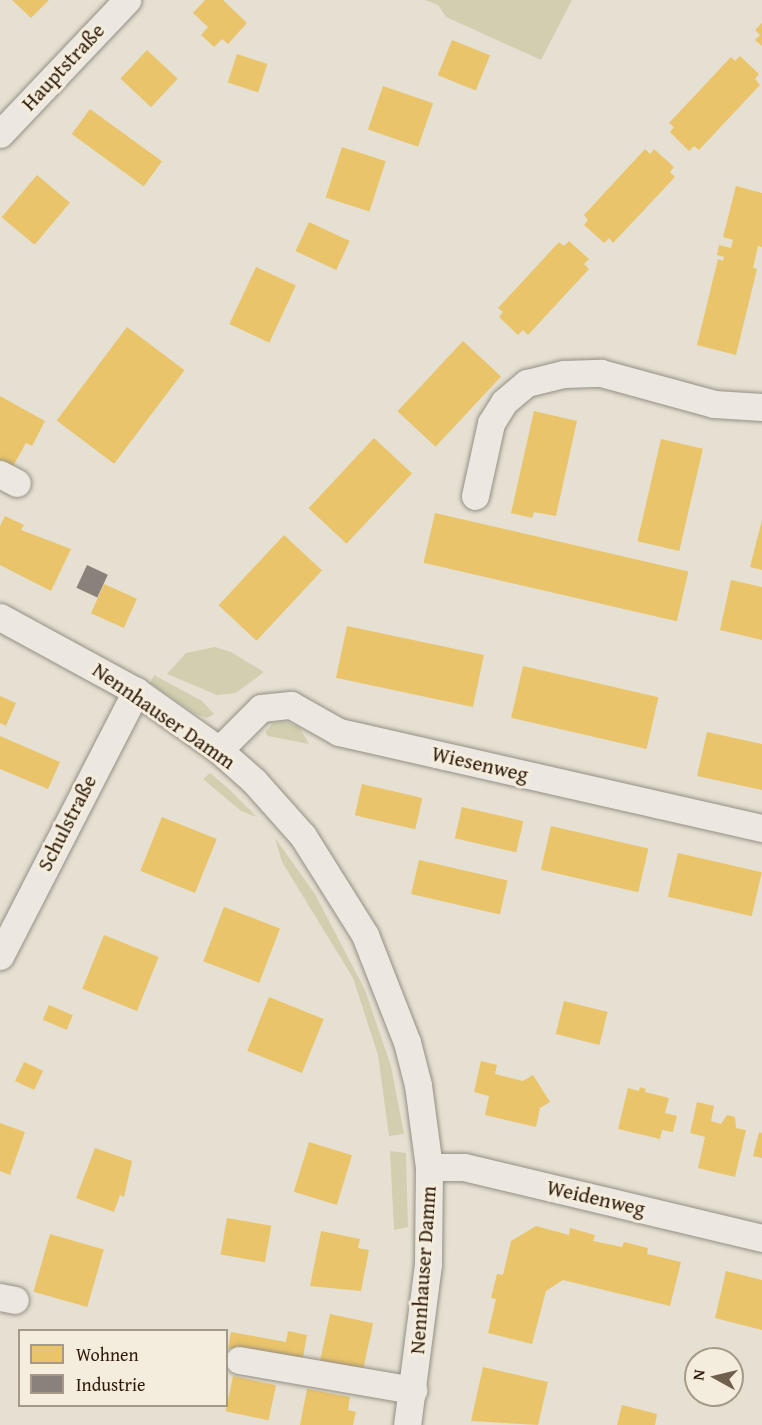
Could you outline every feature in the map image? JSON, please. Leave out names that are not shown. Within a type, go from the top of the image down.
[{"type":"street","name":"Hauptstraße","points":[[0,134],[127,0]]},
{"type":"street","points":[[475,496],[491,423],[504,402],[527,383],[564,374],[601,373],[714,404],[762,407]]},
{"type":"street","name":"Nennhauser Damm","points":[[0,617],[136,692],[219,750],[254,781],[303,836],[364,935],[408,1042],[418,1085],[429,1167],[428,1264],[407,1425]]},
{"type":"street","name":"Schulstraße","points":[[0,956],[136,692]]},
{"type":"street","name":"Wiesenweg","points":[[219,750],[261,708],[291,705],[339,732],[762,828]]},
{"type":"street","name":"Weidenweg","points":[[429,1167],[464,1167],[762,1238]]},
{"type":"street","points":[[239,1360],[413,1389]]},
{"type":"shaded area","points":[[425,0],[572,0],[541,60],[446,17],[438,5]]},
{"type":"shaded area","points":[[215,647],[231,652],[264,672],[236,693],[217,695],[167,674],[186,653]]},
{"type":"shaded area","points":[[154,675],[202,701],[214,714],[207,718],[196,714],[150,683]]},
{"type":"shaded area","points":[[286,722],[300,728],[309,744],[268,736],[265,732],[273,723]]},
{"type":"shaded area","points":[[210,773],[257,817],[241,811],[203,779]]},
{"type":"shaded area","points":[[275,838],[315,894],[365,990],[391,1066],[404,1134],[389,1136],[378,1055],[353,978],[282,862]]},
{"type":"shaded area","points":[[390,1151],[406,1153],[408,1227],[394,1230]]},
{"type":"building: Wohnen","points":[[12,0],[49,0],[31,18]]},
{"type":"building: Wohnen","points":[[205,0],[223,0],[247,23],[228,44],[222,39],[214,47],[201,35],[208,27],[193,13]]},
{"type":"building: Wohnen","points":[[762,23],[762,46],[755,40],[760,35],[755,30]]},
{"type":"building: Wohnen","points":[[452,40],[490,55],[476,91],[438,75]]},
{"type":"building: Wohnen","points":[[147,50],[178,79],[151,107],[120,79]]},
{"type":"building: Wohnen","points":[[237,54],[267,64],[258,92],[228,83]]},
{"type":"building: Wohnen","points":[[740,56],[759,74],[755,79],[760,85],[699,150],[694,146],[689,151],[670,132],[674,127],[669,123],[731,57],[735,61]]},
{"type":"building: Wohnen","points":[[383,86],[433,103],[418,147],[368,129]]},
{"type":"building: Wohnen","points":[[90,109],[162,161],[144,186],[72,134]]},
{"type":"building: Wohnen","points":[[342,147],[386,161],[369,212],[326,197]]},
{"type":"building: Wohnen","points":[[645,149],[650,154],[654,149],[674,167],[670,172],[675,177],[613,243],[609,238],[604,243],[584,225],[588,220],[584,215]]},
{"type":"building: Wohnen","points":[[37,175],[70,203],[35,245],[2,217]]},
{"type":"building: Wohnen","points":[[736,186],[762,193],[762,247],[758,246],[753,268],[757,269],[736,355],[697,345],[718,259],[723,261],[724,257],[717,255],[719,245],[731,248],[733,240],[723,237]]},
{"type":"building: Wohnen","points":[[309,222],[350,241],[336,270],[295,251]]},
{"type":"building: Wohnen","points":[[569,241],[589,259],[584,264],[589,269],[528,335],[523,330],[518,335],[499,317],[503,312],[498,308],[559,242],[564,246]]},
{"type":"building: Wohnen","points":[[256,267],[296,286],[269,343],[229,324]]},
{"type":"building: Wohnen","points":[[127,327],[185,370],[114,464],[57,420]]},
{"type":"building: Wohnen","points":[[463,341],[501,376],[436,447],[398,411]]},
{"type":"building: Wohnen","points":[[0,396],[45,421],[32,446],[26,443],[9,473],[0,468]]},
{"type":"building: Wohnen","points":[[534,411],[577,421],[556,516],[534,512],[532,518],[511,513]]},
{"type":"building: Wohnen","points":[[374,438],[412,473],[347,544],[309,508]]},
{"type":"building: Wohnen","points":[[661,439],[703,449],[679,551],[637,541]]},
{"type":"building: Wohnen","points":[[435,513],[688,571],[677,621],[424,563]]},
{"type":"building: Wohnen","points":[[5,516],[24,525],[21,530],[71,549],[51,591],[0,565],[0,526]]},
{"type":"building: Wohnen","points":[[762,520],[762,570],[750,567]]},
{"type":"building: Wohnen","points":[[284,535],[322,570],[257,641],[219,605]]},
{"type":"building: Wohnen","points":[[731,580],[762,587],[762,640],[720,630]]},
{"type":"building: Wohnen","points":[[104,584],[137,599],[124,628],[91,613]]},
{"type":"building: Wohnen","points":[[347,626],[484,655],[473,707],[336,678]]},
{"type":"building: Wohnen","points":[[523,666],[658,697],[647,749],[511,718]]},
{"type":"building: Wohnen","points":[[0,696],[16,703],[6,726],[0,723]]},
{"type":"building: Wohnen","points":[[707,732],[762,744],[762,790],[697,776]]},
{"type":"building: Wohnen","points":[[0,736],[60,762],[48,789],[0,769]]},
{"type":"building: Wohnen","points":[[362,784],[422,798],[415,829],[355,815]]},
{"type":"building: Wohnen","points":[[462,807],[523,821],[516,852],[455,838]]},
{"type":"building: Wohnen","points":[[162,817],[217,839],[195,893],[140,871]]},
{"type":"building: Wohnen","points":[[551,826],[648,848],[638,892],[541,870]]},
{"type":"building: Wohnen","points":[[678,853],[762,872],[752,916],[668,897]]},
{"type":"building: Wohnen","points":[[419,860],[508,880],[500,915],[411,894]]},
{"type":"building: Wohnen","points":[[224,907],[280,929],[259,983],[203,961]]},
{"type":"building: Wohnen","points":[[104,935],[159,957],[137,1011],[82,989]]},
{"type":"building: Wohnen","points":[[269,997],[324,1019],[302,1073],[247,1051]]},
{"type":"building: Wohnen","points":[[564,1001],[608,1012],[599,1045],[556,1034]]},
{"type":"building: Wohnen","points":[[49,1005],[73,1015],[67,1030],[43,1020]]},
{"type":"building: Wohnen","points":[[481,1061],[497,1065],[495,1074],[523,1081],[533,1075],[550,1102],[540,1108],[536,1127],[485,1115],[489,1096],[474,1092]]},
{"type":"building: Wohnen","points":[[24,1062],[43,1071],[34,1090],[15,1081]]},
{"type":"building: Wohnen","points":[[640,1087],[646,1089],[645,1092],[669,1098],[665,1113],[677,1116],[673,1132],[662,1130],[660,1139],[618,1129],[628,1088],[639,1091]]},
{"type":"building: Wohnen","points":[[697,1102],[714,1106],[711,1121],[721,1124],[727,1115],[735,1117],[736,1128],[746,1130],[735,1177],[698,1168],[705,1137],[690,1133]]},
{"type":"building: Wohnen","points":[[0,1123],[25,1132],[10,1175],[0,1171]]},
{"type":"building: Wohnen","points":[[759,1132],[762,1133],[762,1158],[753,1156]]},
{"type":"building: Wohnen","points":[[309,1142],[352,1155],[337,1205],[294,1192]]},
{"type":"building: Wohnen","points":[[95,1148],[132,1161],[124,1197],[120,1195],[114,1212],[76,1198]]},
{"type":"building: Wohnen","points":[[227,1218],[271,1226],[265,1262],[221,1254]]},
{"type":"building: Wohnen","points":[[536,1226],[569,1235],[570,1228],[595,1235],[593,1241],[622,1247],[624,1242],[648,1248],[647,1254],[681,1262],[670,1306],[563,1280],[546,1291],[532,1344],[488,1333],[496,1299],[491,1298],[497,1274],[503,1275],[511,1241]]},
{"type":"building: Wohnen","points":[[321,1231],[360,1239],[358,1248],[369,1250],[361,1291],[310,1286]]},
{"type":"building: Wohnen","points":[[50,1234],[104,1249],[87,1307],[33,1292]]},
{"type":"building: Wohnen","points":[[726,1271],[762,1280],[762,1330],[715,1318]]},
{"type":"building: Wohnen","points":[[330,1314],[373,1323],[362,1376],[319,1367]]},
{"type":"building: Wohnen","points":[[288,1331],[307,1335],[302,1363],[228,1348],[231,1332],[286,1342]]},
{"type":"building: Wohnen","points":[[483,1367],[548,1382],[538,1425],[471,1421]]},
{"type":"building: Wohnen","points":[[233,1376],[276,1385],[269,1420],[226,1411]]},
{"type":"building: Wohnen","points":[[307,1389],[350,1397],[348,1410],[356,1412],[353,1425],[300,1425]]},
{"type":"building: Wohnen","points":[[622,1405],[657,1414],[655,1425],[617,1425]]},
{"type":"building: Industrie","points":[[87,565],[108,575],[97,597],[76,588]]}]
